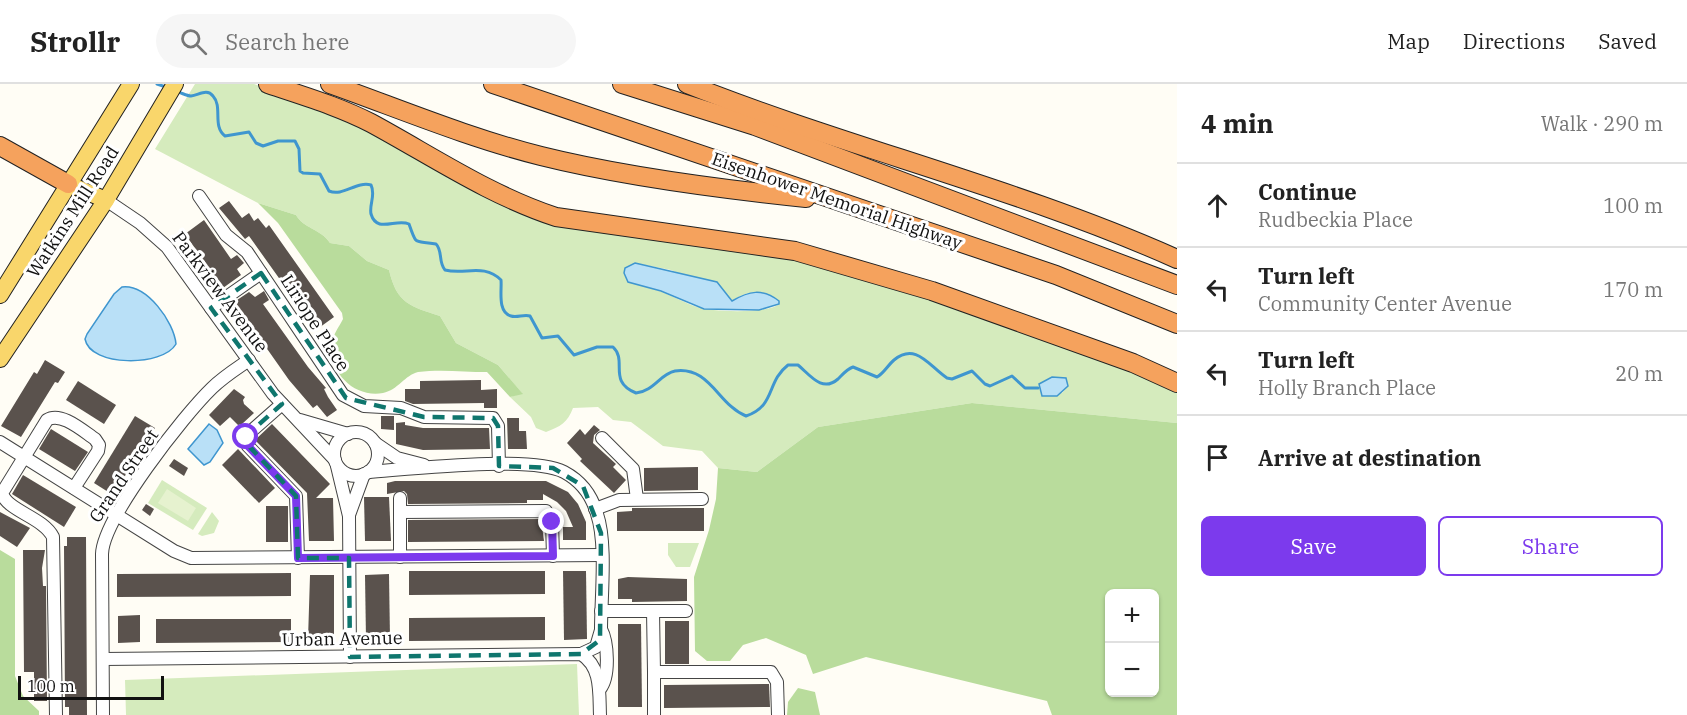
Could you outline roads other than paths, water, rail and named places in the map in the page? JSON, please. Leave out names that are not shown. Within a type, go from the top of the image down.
[{"type":"highway","points":[[268,84],[335,106],[527,208],[556,217],[795,251],[933,291],[1133,363],[1177,383]]},
{"type":"highway","points":[[330,84],[447,128],[542,156],[739,191],[841,202]]},
{"type":"highway","name":"Eisenhower Memorial Highway","points":[[494,84],[1056,275],[1177,324]]},
{"type":"highway","points":[[622,84],[755,126],[1177,285]]},
{"type":"highway","points":[[688,85],[1059,212],[1125,236],[1177,259]]},
{"type":"highway","points":[[0,146],[68,184]]},
{"type":"main road","name":"Watkins Mill Road","points":[[0,295],[131,84]]},
{"type":"main road","name":"Watkins Mill Road","points":[[0,360],[106,200],[176,84]]},
{"type":"main road","points":[[68,184],[106,200]]},
{"type":"street","name":"Liriope Place","points":[[199,196],[211,203],[226,235],[243,247],[330,380],[346,398],[364,406],[401,408],[424,417],[492,418],[498,426],[499,465]]},
{"type":"street","name":"Parkview Avenue","points":[[106,200],[155,235],[282,404],[336,463]]},
{"type":"street","points":[[211,308],[261,273]]},
{"type":"street","name":"Grand Street","points":[[103,715],[102,548],[105,536],[155,458],[203,397],[227,375],[249,360]]},
{"type":"street","points":[[282,404],[248,434],[246,440],[248,446],[296,496],[298,558]]},
{"type":"street","points":[[56,715],[53,537],[46,527],[2,496],[3,490],[47,420],[53,416],[60,417],[99,445],[98,451],[74,488]]},
{"type":"street","name":"Parkview Avenue","points":[[294,418],[321,429],[348,434]]},
{"type":"street","points":[[350,657],[349,516],[336,463],[335,448],[348,434],[364,434],[397,458],[434,466]]},
{"type":"street","points":[[602,438],[633,468],[637,499]]},
{"type":"street","points":[[349,516],[366,473],[377,458],[374,441]]},
{"type":"street","points":[[0,442],[174,551],[191,558],[601,555]]},
{"type":"street","points":[[336,463],[346,474],[434,466],[545,466],[563,471],[583,486],[600,523],[601,629],[596,647],[581,654],[594,667],[599,690],[600,715]]},
{"type":"street","points":[[400,498],[400,557]]},
{"type":"street","points":[[595,509],[613,501],[702,499]]},
{"type":"street","points":[[400,512],[546,511],[552,522],[553,556]]},
{"type":"street","points":[[653,611],[654,715]]},
{"type":"street","points":[[601,612],[686,611]]},
{"type":"street","points":[[599,690],[606,677],[605,639],[601,629]]},
{"type":"street","name":"Urban Avenue","points":[[103,659],[581,654]]},
{"type":"street","points":[[654,672],[771,672],[777,682],[778,715]]},
{"type":"water","points":[[635,263],[717,282],[732,301],[756,292],[773,297],[779,301],[779,304],[759,310],[704,309],[661,291],[628,282],[624,273],[625,268]]},
{"type":"water","points":[[122,287],[141,292],[158,306],[174,335],[176,344],[169,352],[143,360],[127,361],[100,355],[90,348],[85,339],[87,334],[114,294]]},
{"type":"water","points":[[1052,377],[1066,378],[1068,386],[1057,396],[1042,396],[1039,384]]},
{"type":"water","points":[[209,424],[217,430],[223,443],[210,462],[204,465],[188,449]]},
{"type":"waterway","points":[[157,84],[166,87]]},
{"type":"waterway","points":[[178,92],[188,96],[206,92],[211,94],[216,100],[219,127],[225,136],[249,132],[256,143],[263,146],[278,141],[295,141],[299,149],[300,171],[320,174],[329,191],[339,192],[360,185],[371,185],[373,192],[371,214],[374,220],[382,224],[409,224],[417,241],[436,244],[445,270],[481,271],[495,275],[501,280],[504,310],[513,316],[530,316],[542,338],[558,336],[574,355],[597,347],[613,347],[619,358],[622,383],[636,393],[648,389],[665,375],[675,371],[687,371],[705,380],[728,404],[746,416],[756,412],[767,400],[776,379],[788,365],[798,365],[816,381],[827,384],[832,383],[853,367],[877,377],[894,360],[909,354],[922,358],[947,378],[952,379],[972,371],[990,386],[1012,376],[1025,388],[1038,388]]}]
